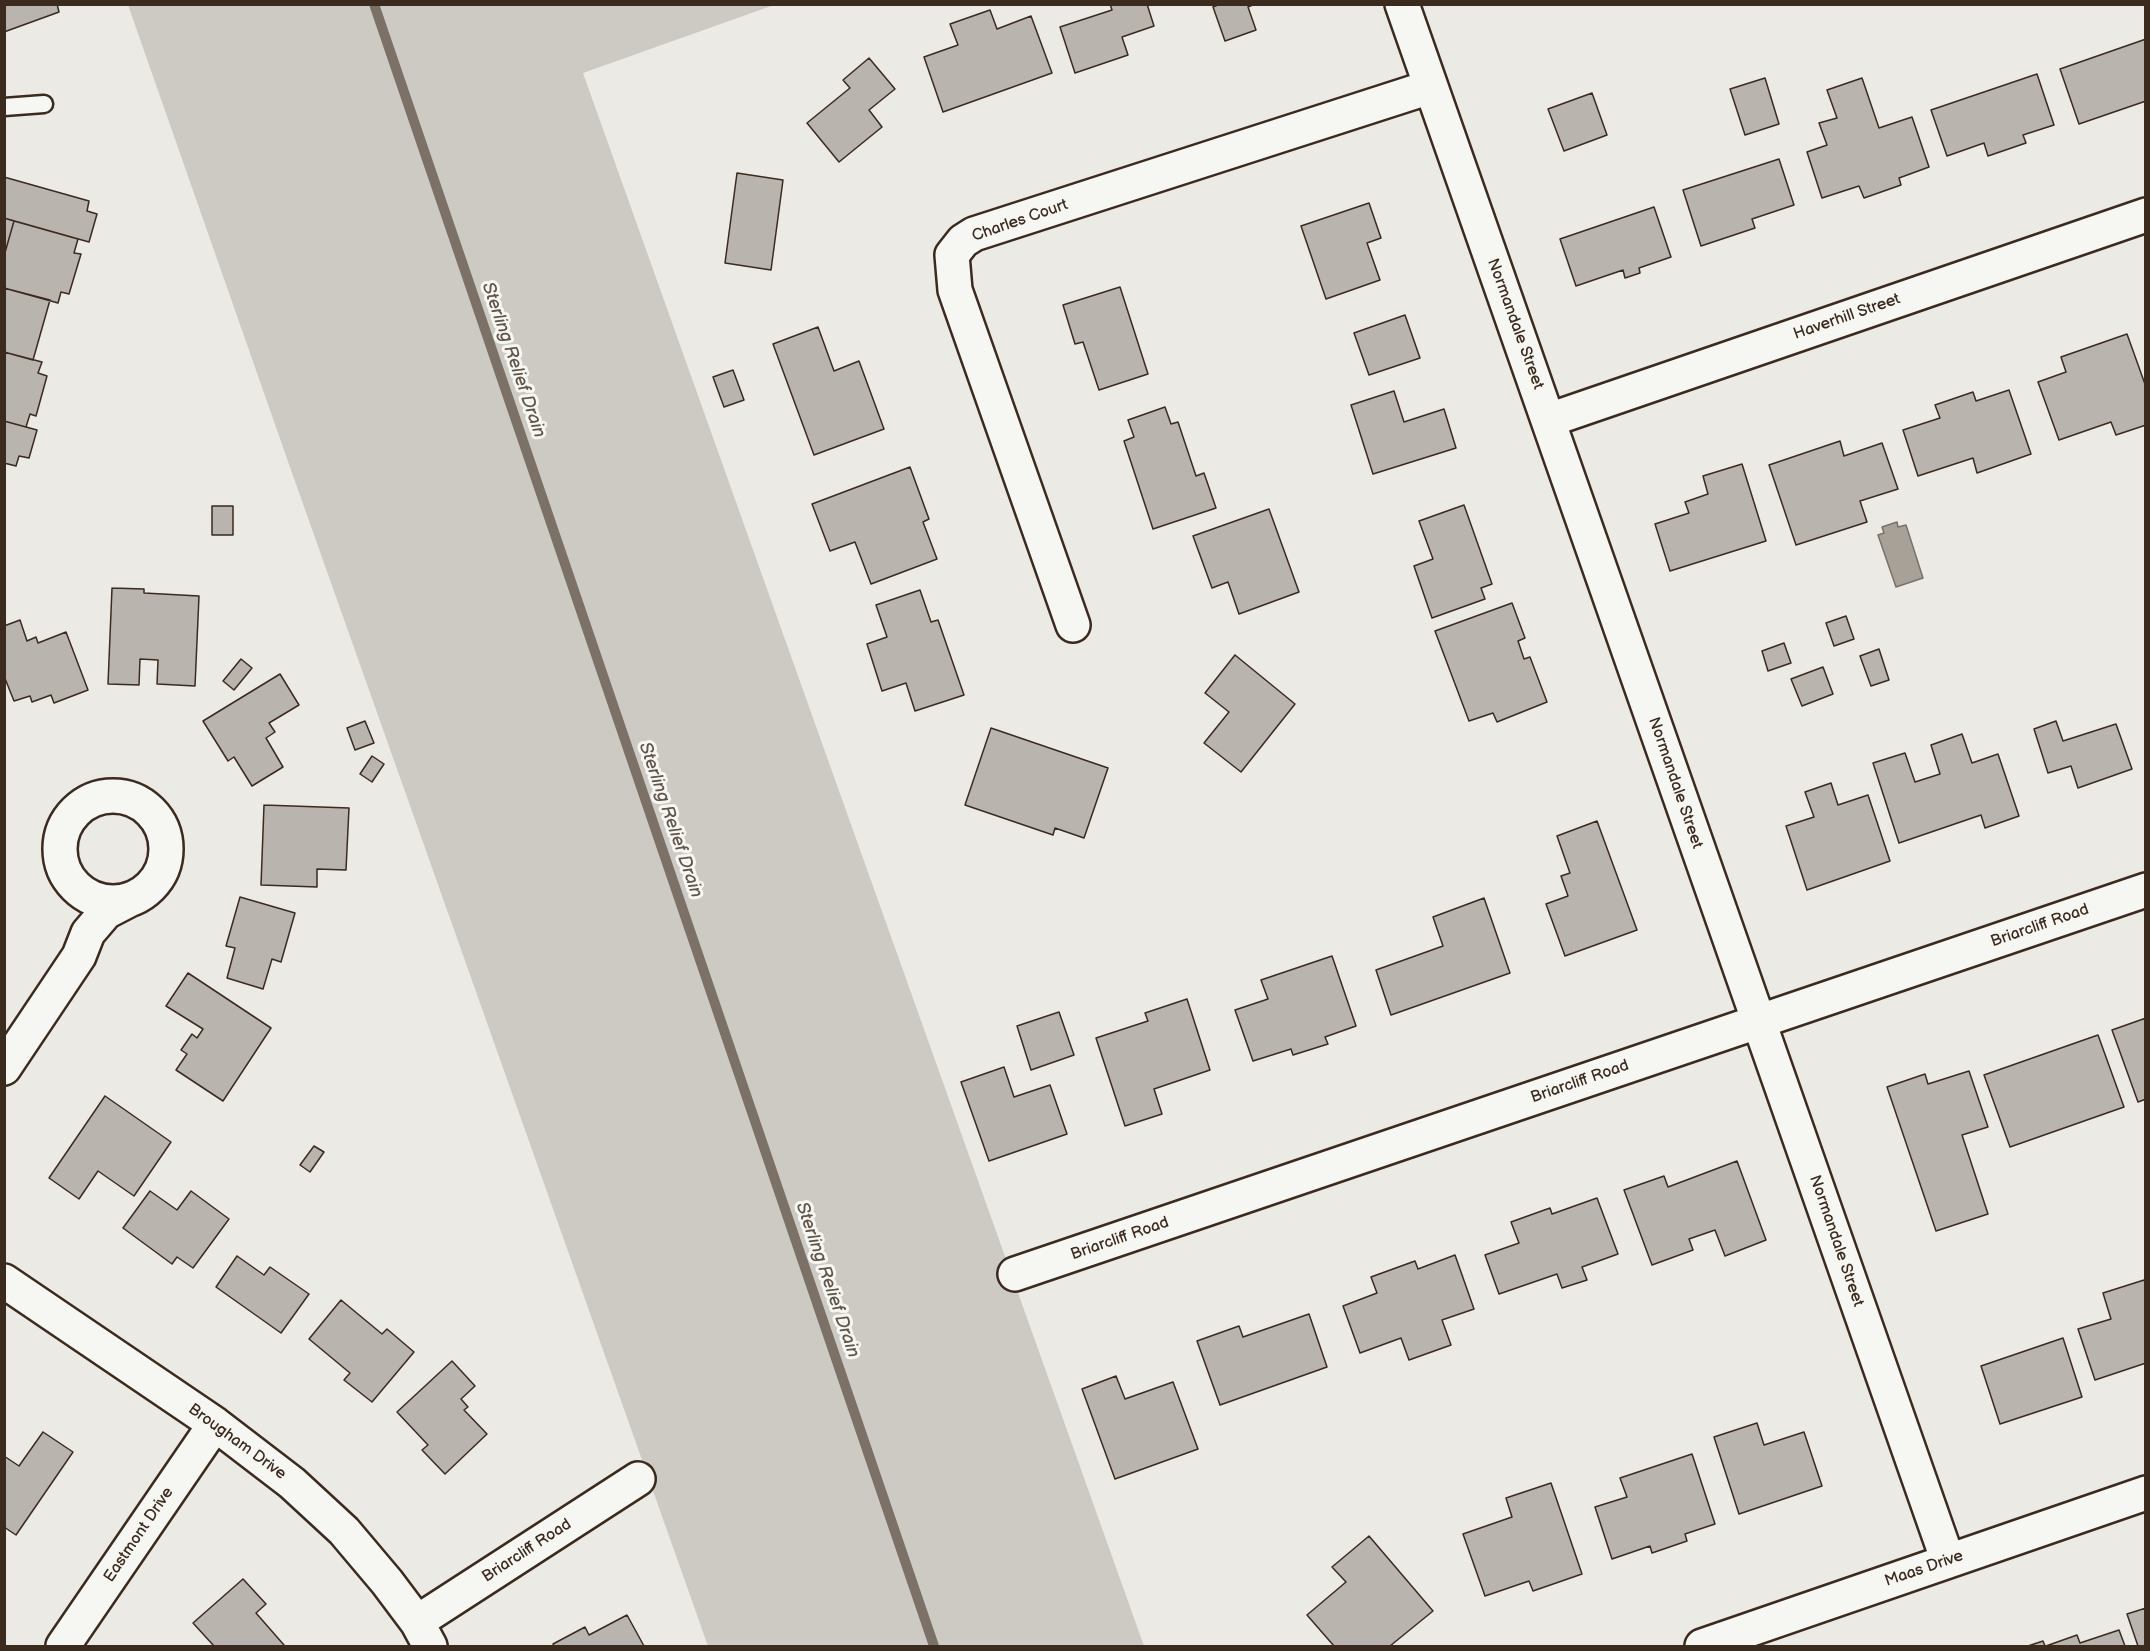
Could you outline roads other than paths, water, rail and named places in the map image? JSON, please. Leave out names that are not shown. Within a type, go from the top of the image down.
[{"type":"street","name":"Normandale Street","points":[[1402,4],[1948,1561]]},
{"type":"street","name":"Charles Court","points":[[1073,625],[955,290],[952,255],[963,241],[974,234],[1430,87]]},
{"type":"street","name":"Haverhill Street","points":[[1549,420],[2145,215]]},
{"type":"street","points":[[4,1068],[79,956],[88,933],[106,912],[148,888],[159,875],[165,859],[165,843],[161,826],[152,813],[138,802],[122,796],[105,796],[88,801],[74,813],[64,827],[60,845],[62,863],[84,907],[88,933]]},
{"type":"street","points":[[70,880],[83,892],[99,900],[118,901],[134,897]]},
{"type":"street","name":"Briarcliff Road","points":[[1015,1274],[2145,890]]},
{"type":"street","name":"Brougham Drive","points":[[4,1281],[215,1424],[292,1483],[344,1531],[387,1582],[424,1634]]},
{"type":"street","name":"Eastmont Drive","points":[[63,1647],[215,1424]]},
{"type":"street","name":"Briarcliff Road","points":[[424,1634],[638,1479]]},
{"type":"street","name":"Maas Drive","points":[[1702,1647],[2145,1493]]},
{"type":"lane","points":[[4,107],[44,104]]},
{"type":"waterway","name":"Sterling Relief Drain","points":[[374,4],[934,1646]]}]
